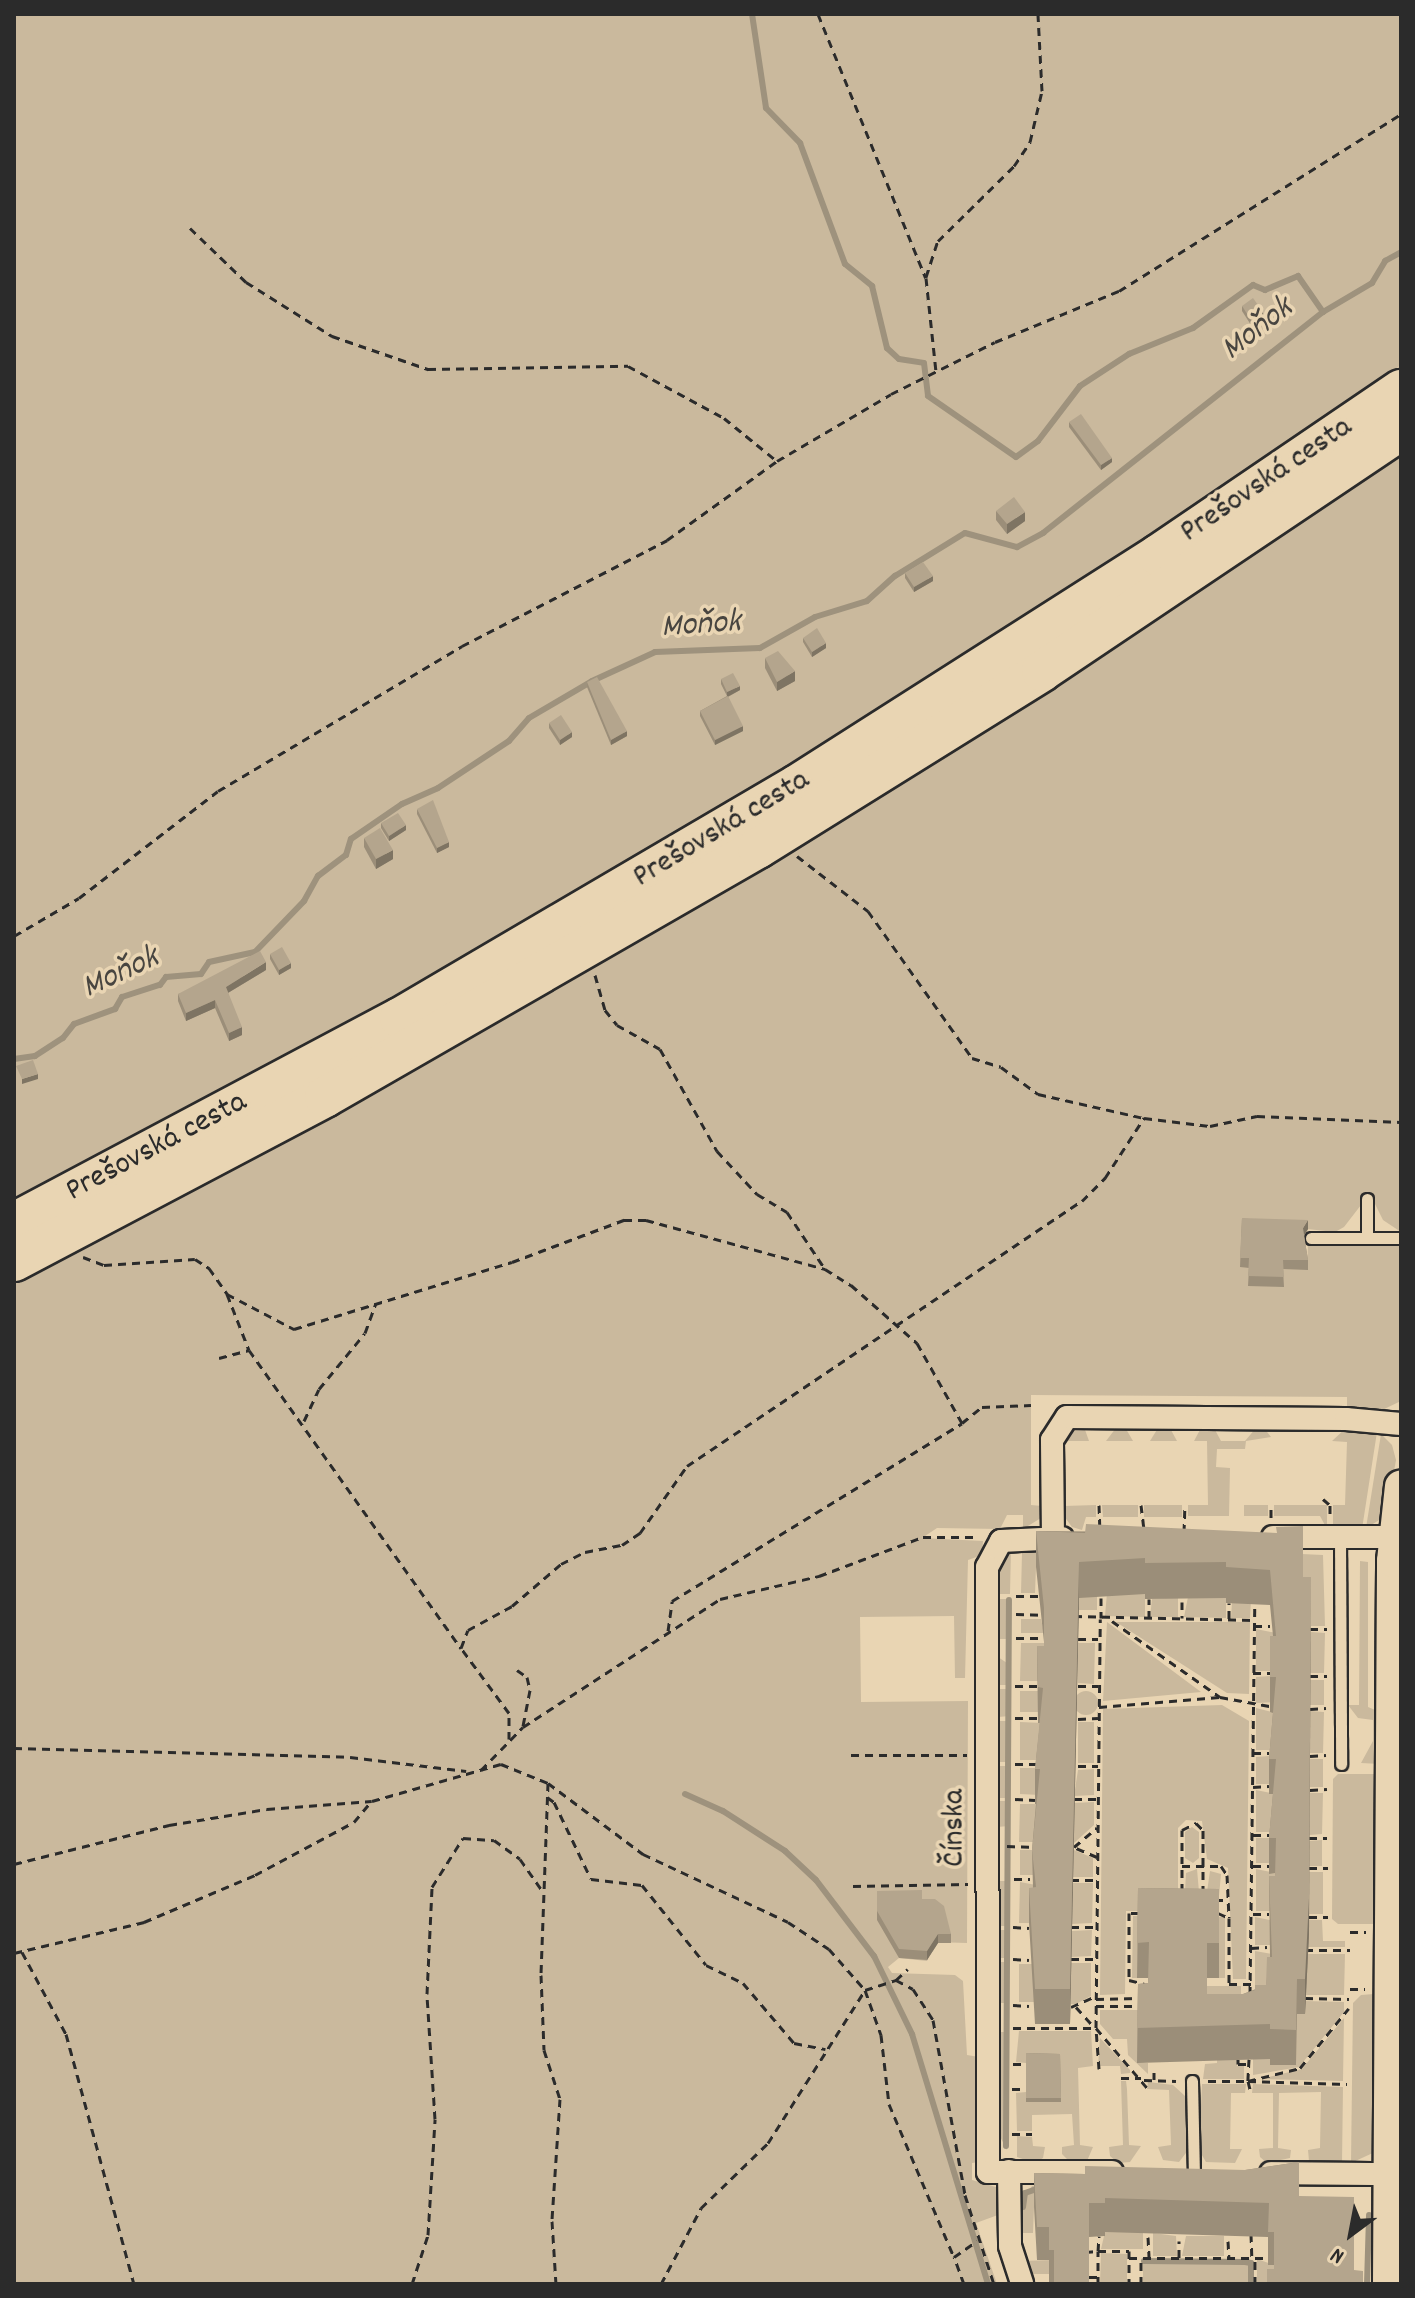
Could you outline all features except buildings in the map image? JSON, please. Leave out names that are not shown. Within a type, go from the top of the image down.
[{"type":"highway","name":"Prešovská cesta","points":[[14,1223],[400,1018],[784,793],[1158,555],[1401,390]]},
{"type":"highway","name":"Prešovská cesta","points":[[14,1261],[325,1097],[758,848],[1042,671],[1401,430]]},
{"type":"street","points":[[1053,1538],[1052,1440],[1067,1417],[1346,1419],[1401,1424]]},
{"type":"street","points":[[1389,2284],[1396,1767],[1395,1537],[1401,1486]]},
{"type":"street","points":[[1244,1538],[1395,1537]]},
{"type":"street","points":[[1014,1538],[1102,1538]]},
{"type":"street","name":"Čínska","points":[[1014,1538],[996,1545],[987,1567],[988,1846],[998,2172],[1010,2246],[1022,2284]]},
{"type":"street","points":[[998,2172],[1134,2172]]},
{"type":"street","points":[[1164,2172],[1222,2173]]},
{"type":"street","points":[[1250,2173],[1389,2174]]},
{"type":"lane","points":[[1367,1199],[1367,1238]]},
{"type":"lane","points":[[1311,1238],[1401,1238]]},
{"type":"lane","points":[[1340,1538],[1341,1764]]},
{"type":"lane","points":[[1192,2081],[1194,2173]]},
{"type":"path","points":[[818,14],[926,278],[936,371]]},
{"type":"path","points":[[926,278],[938,241],[1014,166],[1030,142],[1042,91],[1038,14]]},
{"type":"path","points":[[14,936],[79,898],[218,791],[462,646],[667,540],[777,461],[936,371],[1119,291],[1401,114]]},
{"type":"path","points":[[190,228],[246,282],[332,336],[428,369],[628,366],[724,418],[777,461]]},
{"type":"path","points":[[793,849],[802,865],[868,911],[972,1058],[1001,1067],[1038,1094],[1144,1118],[1210,1126],[1257,1116],[1401,1122]]},
{"type":"path","points":[[595,975],[605,1010],[617,1025],[660,1049],[717,1151],[757,1194],[787,1212],[825,1269],[899,1327],[936,1368],[962,1423]]},
{"type":"path","points":[[461,1648],[468,1630],[512,1606],[561,1564],[585,1552],[622,1545],[640,1533],[687,1466],[899,1327],[1082,1201],[1105,1178],[1144,1118]]},
{"type":"path","points":[[227,1294],[294,1329],[512,1262],[624,1220],[672,1226],[825,1269]]},
{"type":"path","points":[[83,1257],[104,1265],[195,1259],[209,1268],[227,1294],[249,1350],[304,1422],[509,1713],[509,1739]]},
{"type":"path","points":[[304,1422],[319,1389],[365,1333],[376,1303]]},
{"type":"path","points":[[219,1358],[249,1350]]},
{"type":"path","points":[[668,1631],[672,1601],[962,1423],[982,1407],[1031,1405]]},
{"type":"path","points":[[1099,1505],[1102,1538]]},
{"type":"path","points":[[1141,1505],[1147,1538]]},
{"type":"path","points":[[1183,1538],[1185,1505]]},
{"type":"path","points":[[481,1770],[523,1727],[720,1599],[819,1576],[923,1537],[1014,1538]]},
{"type":"path","points":[[1016,1596],[1043,1597]]},
{"type":"path","points":[[1099,2069],[1096,1927],[1101,1598]]},
{"type":"path","points":[[1149,1599],[1149,1619]]},
{"type":"path","points":[[1250,2006],[1255,1600]]},
{"type":"path","points":[[1182,1602],[1182,1620]]},
{"type":"path","points":[[1229,1603],[1229,1620]]},
{"type":"path","points":[[1016,1614],[1041,1615]]},
{"type":"path","points":[[1073,1616],[1229,1620],[1270,1626]]},
{"type":"path","points":[[1109,1619],[1220,1697],[1253,1706],[1269,1706]]},
{"type":"path","points":[[1310,1629],[1328,1629]]},
{"type":"path","points":[[1016,1638],[1038,1638]]},
{"type":"path","points":[[1078,1639],[1099,1639]]},
{"type":"path","points":[[517,1670],[527,1677],[530,1690],[523,1727]]},
{"type":"path","points":[[1253,1673],[1270,1673]]},
{"type":"path","points":[[1310,1676],[1327,1676]]},
{"type":"path","points":[[1015,1686],[1037,1686]]},
{"type":"path","points":[[1078,1686],[1099,1686]]},
{"type":"path","points":[[1099,1707],[1220,1697]]},
{"type":"path","points":[[1310,1709],[1327,1708]]},
{"type":"path","points":[[1015,1718],[1037,1718]]},
{"type":"path","points":[[1078,1719],[1099,1718]]},
{"type":"path","points":[[14,1748],[350,1757],[470,1772]]},
{"type":"path","points":[[1252,1753],[1269,1753]]},
{"type":"path","points":[[851,1755],[977,1755]]},
{"type":"path","points":[[1310,1756],[1327,1755]]},
{"type":"path","points":[[14,1864],[169,1825],[267,1809],[372,1801],[501,1764],[518,1767],[548,1783],[643,1854],[788,1922],[829,1949],[865,1990],[881,2035],[889,2104],[964,2284]]},
{"type":"path","points":[[1015,1764],[1036,1764]]},
{"type":"path","points":[[1078,1766],[1098,1766]]},
{"type":"path","points":[[548,1783],[545,1796],[543,1892],[544,2050],[560,2099],[552,2221],[556,2284]]},
{"type":"path","points":[[1252,1787],[1269,1786]]},
{"type":"path","points":[[1310,1790],[1327,1789]]},
{"type":"path","points":[[545,1796],[554,1802],[591,1879],[642,1885],[706,1965],[743,1983],[794,2043],[825,2049]]},
{"type":"path","points":[[1015,1799],[1035,1800]]},
{"type":"path","points":[[1074,1799],[1098,1799]]},
{"type":"path","points":[[14,1953],[144,1922],[227,1886],[354,1822],[372,1801]]},
{"type":"path","points":[[1187,1899],[1182,1866],[1182,1830],[1196,1823],[1203,1830],[1203,1900],[1228,1900]]},
{"type":"path","points":[[1097,1828],[1074,1847],[1097,1857]]},
{"type":"path","points":[[1252,1835],[1269,1835]]},
{"type":"path","points":[[412,2284],[428,2235],[435,2119],[427,1994],[432,1887],[463,1838],[494,1840],[520,1859],[543,1892]]},
{"type":"path","points":[[1309,1838],[1327,1838]]},
{"type":"path","points":[[988,1846],[1035,1847]]},
{"type":"path","points":[[1182,1866],[1225,1869],[1229,1984],[1251,1984]]},
{"type":"path","points":[[1252,1866],[1269,1866]]},
{"type":"path","points":[[1309,1868],[1328,1868]]},
{"type":"path","points":[[1014,1879],[1030,1879]]},
{"type":"path","points":[[1071,1880],[1097,1880]]},
{"type":"path","points":[[853,1886],[968,1884]]},
{"type":"path","points":[[1145,1913],[1129,1913],[1129,1980],[1145,1980],[1145,1998],[1096,1997],[1073,2007],[1142,2079],[1144,2089],[1149,2090]]},
{"type":"path","points":[[1208,1913],[1229,1918]]},
{"type":"path","points":[[1251,1914],[1269,1914]]},
{"type":"path","points":[[1309,1917],[1328,1917]]},
{"type":"path","points":[[1013,1927],[1029,1928]]},
{"type":"path","points":[[1071,1927],[1096,1927]]},
{"type":"path","points":[[1350,1932],[1367,1932]]},
{"type":"path","points":[[1251,1948],[1267,1947]]},
{"type":"path","points":[[1305,1950],[1350,1950]]},
{"type":"path","points":[[21,1951],[66,2034],[134,2284]]},
{"type":"path","points":[[1013,1959],[1029,1960]]},
{"type":"path","points":[[1071,1959],[1096,1959]]},
{"type":"path","points":[[661,2284],[701,2208],[768,2143],[865,1990],[893,1981],[908,1969]]},
{"type":"path","points":[[893,1981],[913,1989],[933,2020],[978,2241],[994,2284]]},
{"type":"path","points":[[1350,1989],[1373,1989]]},
{"type":"path","points":[[1250,1996],[1259,1996]]},
{"type":"path","points":[[1305,1998],[1349,1999]]},
{"type":"path","points":[[1013,2005],[1029,2006]]},
{"type":"path","points":[[1096,2006],[1153,2006]]},
{"type":"path","points":[[1248,2081],[1300,2068],[1349,2008]]},
{"type":"path","points":[[1013,2028],[1096,2028]]},
{"type":"path","points":[[1238,2050],[1238,2064],[1249,2062],[1251,2093]]},
{"type":"path","points":[[1013,2064],[1026,2064]]},
{"type":"path","points":[[1154,2068],[1154,2080]]},
{"type":"path","points":[[1121,2078],[1347,2084]]},
{"type":"path","points":[[1012,2089],[1026,2089]]},
{"type":"path","points":[[1012,2134],[1032,2134]]},
{"type":"path","points":[[1251,2231],[1255,2284]]},
{"type":"path","points":[[1098,2284],[1099,2236]]},
{"type":"path","points":[[1148,2237],[1149,2258]]},
{"type":"path","points":[[954,2257],[978,2241]]},
{"type":"path","points":[[1179,2241],[1179,2258]]},
{"type":"path","points":[[1228,2241],[1229,2259]]},
{"type":"path","points":[[1079,2252],[1129,2251],[1129,2284]]},
{"type":"path","points":[[1129,2258],[1267,2258]]},
{"type":"path","points":[[1141,2258],[1141,2284]]},
{"type":"path","points":[[1089,2277],[1098,2277]]},
{"type":"shaded area","points":[[14,14],[1401,14],[1401,365],[1144,541],[737,799],[518,928],[14,1202]]},
{"type":"shaded area","points":[[1401,452],[1401,1232],[1383,1220],[1371,1196],[1361,1196],[1361,1205],[1344,1227],[1335,1232],[1307,1229],[1241,1267],[1307,1269],[1308,1243],[1401,1243],[1401,1401],[1380,1411],[1347,1410],[1347,1397],[1031,1395],[1031,1505],[1042,1506],[1041,1518],[1023,1529],[1023,1515],[1007,1515],[1000,1529],[937,1528],[922,1538],[983,1541],[982,1555],[968,1560],[965,1678],[955,1678],[954,1616],[860,1617],[861,1702],[968,1701],[967,1943],[934,1942],[927,1961],[899,1958],[888,1967],[892,1973],[955,1975],[963,1981],[967,2055],[979,2057],[979,2162],[972,2163],[972,2180],[999,2188],[1006,2212],[976,2223],[997,2284],[14,2284],[14,1282],[427,1062],[793,849]]},
{"type":"shaded area","points":[[1084,1427],[1089,1441],[1062,1441],[1066,1428]]},
{"type":"shaded area","points":[[1116,1428],[1126,1429],[1133,1441],[1106,1441]]},
{"type":"shaded area","points":[[1158,1428],[1171,1430],[1177,1441],[1150,1441]]},
{"type":"shaded area","points":[[1201,1428],[1214,1428],[1221,1441],[1245,1441],[1256,1428],[1264,1428],[1271,1437],[1246,1441],[1245,1449],[1217,1449],[1216,1467],[1230,1468],[1229,1516],[1188,1516],[1188,1505],[1208,1505],[1207,1441],[1194,1441]]},
{"type":"shaded area","points":[[1346,1428],[1377,1432],[1362,1529],[1333,1529],[1333,1505],[1345,1505],[1347,1442],[1332,1441]]},
{"type":"shaded area","points":[[1381,1434],[1392,1445],[1396,1460],[1386,1516],[1366,1528]]},
{"type":"shaded area","points":[[1096,1505],[1096,1517],[1086,1517],[1082,1530],[1072,1527],[1061,1512],[1064,1506]]},
{"type":"shaded area","points":[[1102,1505],[1138,1505],[1138,1517],[1103,1517]]},
{"type":"shaded area","points":[[1144,1505],[1182,1505],[1182,1517],[1144,1517]]},
{"type":"shaded area","points":[[1244,1505],[1268,1505],[1268,1516],[1244,1516]]},
{"type":"shaded area","points":[[1274,1505],[1327,1505],[1327,1529],[1320,1516],[1274,1516]]},
{"type":"shaded area","points":[[1011,1547],[1010,1594],[998,1594],[998,1565]]},
{"type":"shaded area","points":[[1099,1552],[1036,1567],[1035,1593],[1021,1593],[1022,1553]]},
{"type":"shaded area","points":[[1262,1552],[1323,1555],[1325,1626],[1311,1626],[1310,1612]]},
{"type":"shaded area","points":[[1360,1561],[1368,1562],[1368,1707],[1380,1712],[1380,1764],[1361,1763],[1373,1741],[1373,1720],[1358,1718],[1348,1705],[1359,1705]]},
{"type":"shaded area","points":[[1079,1593],[1097,1593],[1097,1610],[1079,1610]]},
{"type":"shaded area","points":[[1107,1593],[1145,1594],[1145,1617],[1105,1616]]},
{"type":"shaded area","points":[[1178,1597],[1178,1617],[1150,1617],[1152,1599]]},
{"type":"shaded area","points":[[1188,1597],[1226,1598],[1226,1618],[1184,1617]]},
{"type":"shaded area","points":[[998,1599],[1010,1599],[1010,1639],[998,1639]]},
{"type":"shaded area","points":[[1251,1600],[1250,1618],[1231,1618],[1232,1602]]},
{"type":"shaded area","points":[[1021,1619],[1041,1619],[1044,1633],[1021,1633]]},
{"type":"shaded area","points":[[1107,1622],[1201,1692],[1103,1701]]},
{"type":"shaded area","points":[[1116,1622],[1250,1622],[1249,1694],[1227,1693]]},
{"type":"shaded area","points":[[1256,1629],[1276,1633],[1276,1671],[1256,1671]]},
{"type":"shaded area","points":[[1311,1632],[1325,1633],[1324,1673],[1310,1673]]},
{"type":"shaded area","points":[[1021,1643],[1044,1643],[1044,1681],[1020,1681]]},
{"type":"shaded area","points":[[1078,1643],[1095,1643],[1094,1684],[1078,1683]]},
{"type":"shaded area","points":[[998,1657],[1010,1665],[1010,1685],[998,1685]]},
{"type":"shaded area","points":[[1270,1676],[1276,1702],[1256,1703],[1256,1677]]},
{"type":"shaded area","points":[[1310,1680],[1324,1680],[1324,1705],[1310,1705]]},
{"type":"shaded area","points":[[998,1689],[1010,1689],[1010,1716],[998,1717]]},
{"type":"shaded area","points":[[1020,1691],[1044,1691],[1043,1712],[1020,1712]]},
{"type":"shaded area","points":[[1086,1691],[1094,1695],[1098,1703],[1094,1711],[1086,1715],[1078,1711],[1074,1703],[1078,1695]]},
{"type":"shaded area","points":[[1222,1705],[1249,1721],[1246,1979],[1233,1979],[1228,1868],[1207,1859],[1202,1821],[1186,1820],[1178,1828],[1178,1890],[1218,1911],[1126,1911],[1125,1994],[1100,1995],[1103,1709]]},
{"type":"shaded area","points":[[1256,1708],[1276,1713],[1276,1750],[1256,1750]]},
{"type":"shaded area","points":[[1310,1711],[1324,1712],[1323,1753],[1310,1753]]},
{"type":"shaded area","points":[[998,1721],[1010,1721],[1010,1762],[997,1762]]},
{"type":"shaded area","points":[[1020,1722],[1043,1723],[1043,1760],[1020,1760]]},
{"type":"shaded area","points":[[1078,1722],[1094,1722],[1094,1763],[1078,1763]]},
{"type":"shaded area","points":[[1269,1756],[1276,1784],[1256,1784],[1256,1757]]},
{"type":"shaded area","points":[[1310,1759],[1323,1759],[1323,1787],[1309,1787]]},
{"type":"shaded area","points":[[998,1766],[1010,1766],[1009,1798],[997,1798]]},
{"type":"shaded area","points":[[1020,1768],[1036,1768],[1040,1795],[1020,1794]]},
{"type":"shaded area","points":[[1094,1769],[1094,1795],[1074,1796],[1078,1770]]},
{"type":"shaded area","points":[[1338,1774],[1380,1774],[1373,1924],[1338,1924],[1332,1919],[1333,1779]]},
{"type":"shaded area","points":[[1256,1790],[1276,1794],[1275,1832],[1256,1832]]},
{"type":"shaded area","points":[[1310,1793],[1323,1793],[1322,1834],[1309,1835]]},
{"type":"shaded area","points":[[997,1801],[1009,1801],[1009,1826],[997,1827]]},
{"type":"shaded area","points":[[1094,1802],[1094,1825],[1074,1843],[1074,1803]]},
{"type":"shaded area","points":[[1020,1804],[1040,1804],[1040,1842],[1019,1842]]},
{"type":"shaded area","points":[[1192,1827],[1199,1832],[1199,1858],[1193,1863],[1185,1858],[1185,1832]]},
{"type":"shaded area","points":[[1256,1838],[1269,1838],[1276,1863],[1256,1863]]},
{"type":"shaded area","points":[[1322,1840],[1322,1866],[1309,1866],[1309,1841]]},
{"type":"shaded area","points":[[1020,1850],[1035,1850],[1036,1875],[1020,1875]]},
{"type":"shaded area","points":[[1074,1850],[1093,1858],[1093,1877],[1071,1877]]},
{"type":"shaded area","points":[[1197,1869],[1199,1892],[1185,1892],[1186,1873]]},
{"type":"shaded area","points":[[1256,1869],[1276,1873],[1275,1911],[1256,1911]]},
{"type":"shaded area","points":[[1210,1871],[1221,1874],[1219,1896],[1207,1892]]},
{"type":"shaded area","points":[[1309,1872],[1323,1872],[1323,1914],[1309,1914]]},
{"type":"shaded area","points":[[997,1881],[1009,1881],[1009,1926],[996,1926]]},
{"type":"shaded area","points":[[1020,1882],[1036,1885],[1036,1923],[1019,1923]]},
{"type":"shaded area","points":[[1071,1883],[1093,1883],[1092,1923],[1071,1924]]},
{"type":"shaded area","points":[[1133,1916],[1138,1916],[1137,1978],[1132,1978]]},
{"type":"shaded area","points":[[1219,1917],[1225,1917],[1225,1978],[1219,1978]]},
{"type":"shaded area","points":[[1255,1917],[1275,1921],[1272,1945],[1255,1945]]},
{"type":"shaded area","points":[[1309,1920],[1322,1920],[1323,1941],[1345,1941],[1345,1947],[1305,1947]]},
{"type":"shaded area","points":[[997,1930],[1009,1930],[1008,1958],[996,1958]]},
{"type":"shaded area","points":[[1092,1930],[1091,1956],[1071,1957],[1071,1931]]},
{"type":"shaded area","points":[[1255,1951],[1272,1954],[1272,1993],[1255,1993]]},
{"type":"shaded area","points":[[1305,1954],[1345,1954],[1344,1995],[1305,1995]]},
{"type":"shaded area","points":[[996,1962],[1008,1962],[1008,2003],[996,2003]]},
{"type":"shaded area","points":[[1071,1963],[1091,1963],[1091,1996],[1076,2004],[1071,2004]]},
{"type":"shaded area","points":[[1019,1964],[1036,1964],[1036,2002],[1019,2002]]},
{"type":"shaded area","points":[[1207,1986],[1241,1986],[1241,2002],[1207,2002]]},
{"type":"shaded area","points":[[1374,1994],[1380,2031],[1375,2152],[1351,2163],[1353,2003],[1361,1995]]},
{"type":"shaded area","points":[[1305,2001],[1344,2002],[1344,2012],[1299,2067],[1253,2075],[1253,2059],[1297,2014],[1305,2014]]},
{"type":"shaded area","points":[[1100,2010],[1150,2010],[1137,2062],[1148,2063],[1148,2074],[1128,2055],[1127,2039],[1113,2039],[1100,2024]]},
{"type":"shaded area","points":[[1237,2011],[1237,2066],[1244,2066],[1244,2079],[1203,2079],[1205,2064],[1217,2063],[1218,2030]]},
{"type":"shaded area","points":[[1344,2018],[1343,2081],[1261,2079],[1302,2069]]},
{"type":"shaded area","points":[[1019,2031],[1091,2031],[1093,2066],[1078,2068],[1080,2145],[1093,2147],[1087,2161],[1071,2163],[1062,2154],[1062,2147],[1074,2145],[1072,2114],[1032,2115],[1032,2131],[1017,2131],[1016,2093],[1026,2092],[1026,2063],[1016,2062]]},
{"type":"shaded area","points":[[996,2032],[1008,2032],[1007,2150],[996,2129]]},
{"type":"shaded area","points":[[1100,2038],[1130,2073],[1121,2074],[1120,2066],[1098,2066]]},
{"type":"shaded area","points":[[1121,2081],[1126,2081],[1127,2089],[1129,2145],[1141,2146],[1130,2162],[1118,2163],[1110,2156],[1109,2147],[1123,2145]]},
{"type":"shaded area","points":[[1148,2082],[1173,2085],[1185,2096],[1189,2149],[1179,2162],[1163,2160],[1158,2147],[1171,2145],[1169,2090],[1147,2089]]},
{"type":"shaded area","points":[[1202,2084],[1246,2084],[1245,2093],[1231,2093],[1230,2149],[1242,2149],[1235,2163],[1206,2162],[1199,2150]]},
{"type":"shaded area","points":[[1253,2084],[1343,2087],[1342,2163],[1309,2161],[1308,2150],[1320,2148],[1321,2092],[1279,2093],[1278,2148],[1291,2150],[1290,2158],[1267,2163],[1260,2157],[1259,2149],[1273,2148],[1273,2093],[1252,2093]]},
{"type":"shaded area","points":[[1017,2136],[1032,2137],[1033,2146],[1045,2147],[1043,2158],[1034,2163],[1017,2157]]},
{"type":"shaded area","points":[[1098,2185],[1034,2207],[1033,2233],[1022,2233],[1022,2201],[1032,2186]]},
{"type":"shaded area","points":[[1105,2232],[1143,2232],[1143,2249],[1101,2249]]},
{"type":"shaded area","points":[[1153,2233],[1176,2236],[1177,2256],[1153,2256]]},
{"type":"shaded area","points":[[1186,2236],[1224,2236],[1224,2256],[1182,2256]]},
{"type":"shaded area","points":[[1101,2253],[1127,2254],[1127,2284],[1100,2284]]},
{"type":"shaded area","points":[[1257,2259],[1274,2265],[1274,2284],[1257,2284]]},
{"type":"shaded area","points":[[1054,2260],[1053,2274],[1025,2274],[1021,2261]]},
{"type":"shaded area","points":[[1143,2260],[1246,2261],[1253,2265],[1253,2284],[1143,2284]]},
{"type":"waterway","points":[[752,14],[766,108],[800,143],[845,264],[872,286],[887,348],[899,359],[924,363],[928,396],[1016,457],[1038,441],[1080,386],[1129,354],[1193,328],[1253,285],[1265,290],[1298,276],[1323,312]]},
{"type":"waterway","name":"Moňok","points":[[14,1059],[35,1056],[63,1038],[74,1024],[115,1009],[122,997],[160,985],[166,977],[201,974],[209,962],[255,952],[304,901],[318,876],[346,855],[351,839],[402,804],[438,788],[509,741],[529,718],[592,681],[655,652],[760,648],[815,617],[867,601],[895,576],[965,533],[1017,547],[1043,533],[1323,312],[1372,283],[1385,261],[1401,252]]},
{"type":"waterway","points":[[1006,2146],[1009,1600]]},
{"type":"waterway","points":[[685,1794],[723,1811],[785,1851],[816,1880],[874,1956],[912,2034],[988,2284]]},
{"type":"waterway","points":[[1023,2207],[1025,2193],[1042,2187]]},
{"type":"waterway","points":[[1367,2284],[1369,2215]]},
{"type":"waterway","points":[[1144,2261],[1251,2263],[1251,2284]]}]
